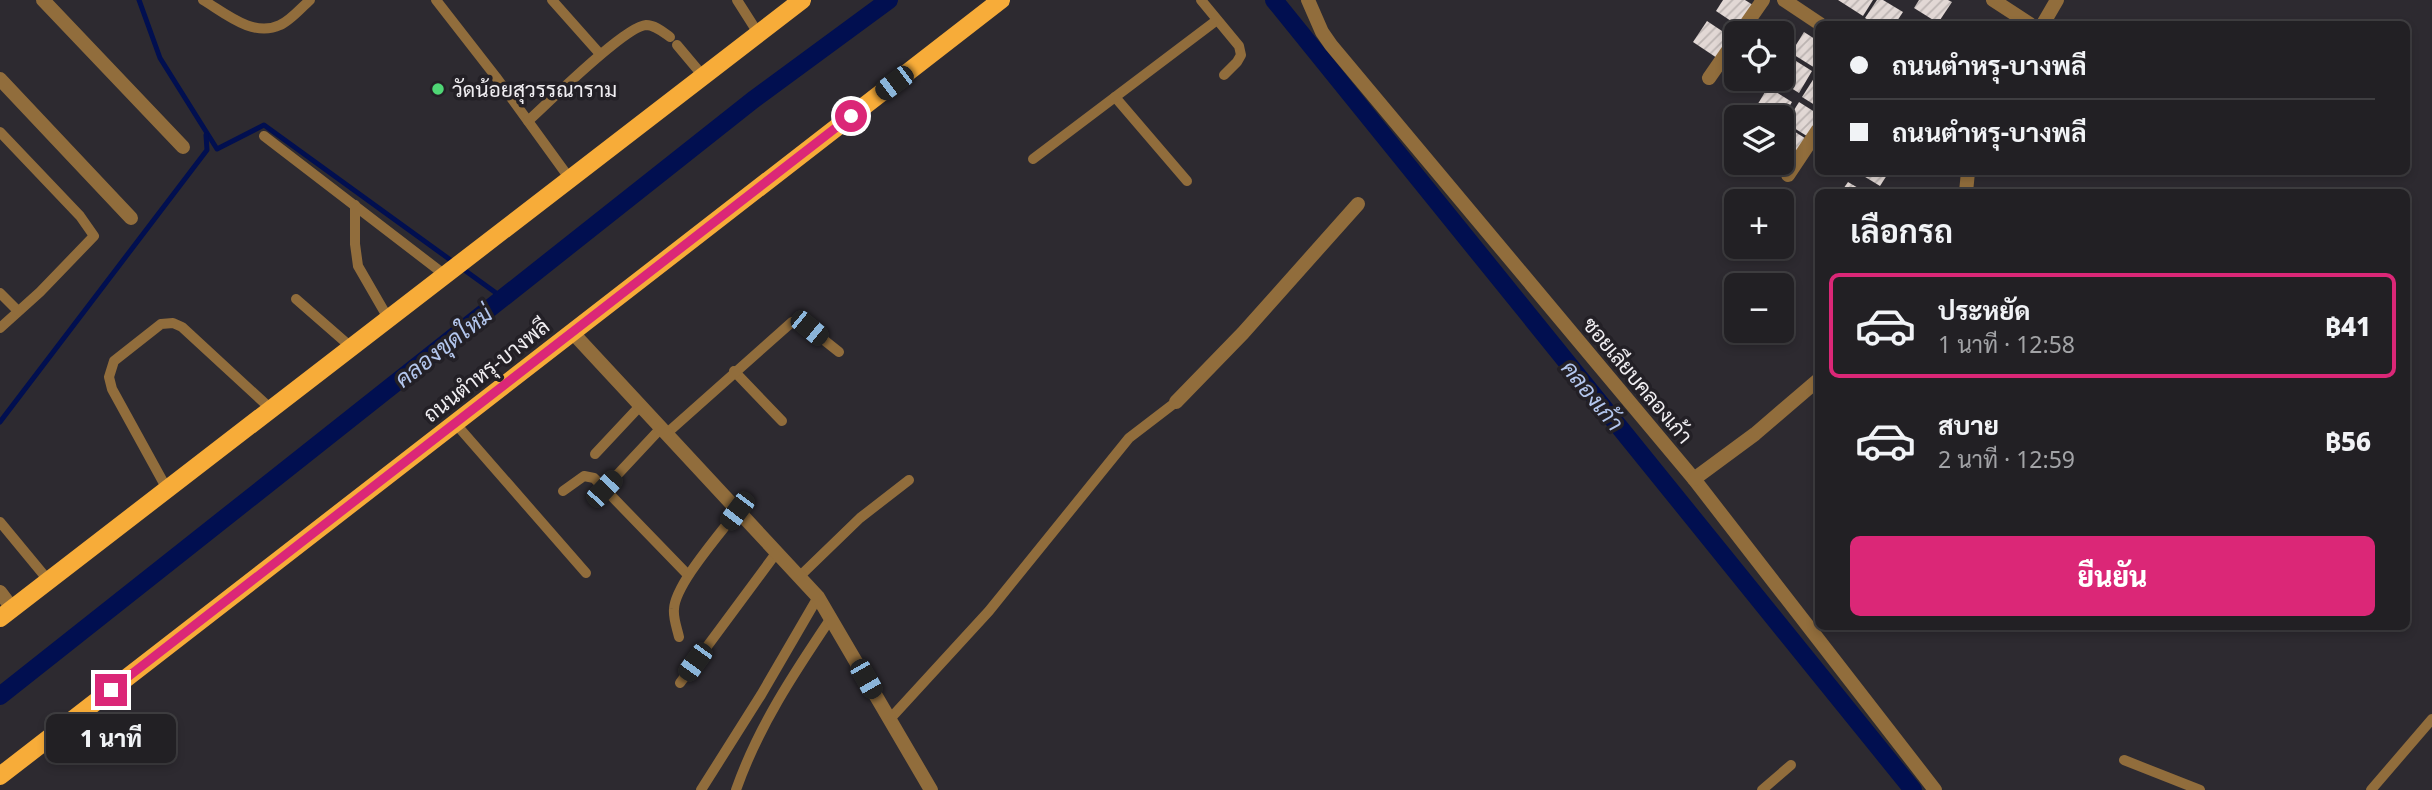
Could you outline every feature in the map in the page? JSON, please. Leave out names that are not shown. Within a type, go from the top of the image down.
[{"type":"main road","points":[[6,613],[802,0]]},
{"type":"main road","name":"ถนนตำหรุ-บางพลี","points":[[0,776],[1001,0]]},
{"type":"street","points":[[43,0],[183,147]]},
{"type":"street","name":"ซอยเลียบคลองเก้า","points":[[1308,0],[1331,46],[1694,479],[1935,790]]},
{"type":"street","points":[[1748,21],[1763,0]]},
{"type":"street","points":[[1784,0],[1816,21]]},
{"type":"street","points":[[1993,0],[2025,21]]},
{"type":"street","points":[[2045,21],[2057,0]]},
{"type":"street","points":[[1709,78],[1724,56]]},
{"type":"street","points":[[0,79],[131,218]]},
{"type":"street","points":[[1794,166],[1815,134]]},
{"type":"street","points":[[1176,402],[1358,204]]},
{"type":"street","points":[[572,332],[818,597],[932,790]]},
{"type":"street","points":[[1694,479],[1755,434],[1815,383]]},
{"type":"street","points":[[0,592],[6,613]]},
{"type":"lane","points":[[203,0],[247,26],[264,29],[281,25],[308,1]]},
{"type":"lane","points":[[436,0],[570,179]]},
{"type":"lane","points":[[552,0],[600,54]]},
{"type":"lane","points":[[737,0],[758,33]]},
{"type":"lane","points":[[1201,0],[1239,46],[1241,55],[1224,75]]},
{"type":"lane","points":[[1032,159],[1217,20]]},
{"type":"lane","points":[[528,121],[600,54],[638,27],[648,24],[674,41],[704,76]]},
{"type":"lane","points":[[1115,97],[1187,181]]},
{"type":"lane","points":[[0,132],[80,216],[94,236],[0,328]]},
{"type":"lane","points":[[264,136],[445,275]]},
{"type":"lane","points":[[355,205],[358,266],[388,318]]},
{"type":"lane","points":[[0,293],[18,311]]},
{"type":"lane","points":[[296,299],[351,347]]},
{"type":"lane","points":[[604,489],[663,431],[792,322],[800,321],[839,352]]},
{"type":"lane","points":[[167,489],[112,389],[109,377],[114,361],[161,324],[173,323],[182,327],[271,409]]},
{"type":"lane","points":[[734,371],[782,421]]},
{"type":"lane","points":[[889,720],[989,611],[1129,438],[1176,402]]},
{"type":"lane","points":[[595,454],[640,405]]},
{"type":"lane","points":[[455,423],[586,573]]},
{"type":"lane","points":[[563,491],[588,475],[688,575]]},
{"type":"lane","points":[[800,576],[860,518],[909,480]]},
{"type":"lane","points":[[679,637],[673,611],[676,599],[688,575],[737,511]]},
{"type":"lane","points":[[0,522],[48,580]]},
{"type":"lane","points":[[680,683],[777,552]]},
{"type":"lane","points":[[701,790],[818,597]]},
{"type":"lane","points":[[736,790],[773,706],[831,618]]},
{"type":"lane","points":[[2371,790],[2432,719]]},
{"type":"lane","points":[[2124,760],[2200,790]]},
{"type":"lane","points":[[1762,790],[1791,765]]},
{"type":"building","points":[[1723,0],[1745,0],[1753,5],[1744,21],[1731,21],[1716,11]]},
{"type":"building","points":[[1838,0],[1873,0],[1863,16]]},
{"type":"building","points":[[1877,0],[1883,0],[1903,12],[1897,21],[1870,21],[1865,18]]},
{"type":"building","points":[[1919,0],[1952,2],[1939,21],[1914,8]]},
{"type":"building","points":[[1707,21],[1724,32],[1724,48],[1717,58],[1693,42]]},
{"type":"building","points":[[1804,32],[1815,39],[1815,68],[1794,55],[1794,48]]},
{"type":"building","points":[[1794,60],[1812,71],[1799,93],[1794,90]]},
{"type":"building","points":[[1815,77],[1815,105],[1802,97]]},
{"type":"building","points":[[1766,91],[1774,91],[1792,102],[1790,105],[1757,105]]},
{"type":"building","points":[[1799,102],[1815,112],[1815,130],[1810,138],[1794,128],[1794,110]]},
{"type":"building","points":[[1794,131],[1808,140],[1794,160]]},
{"type":"building","points":[[1862,175],[1887,175],[1880,186]]},
{"type":"building","points":[[1848,182],[1860,189],[1843,189]]},
{"type":"waterway","points":[[139,0],[160,58],[217,149],[264,125],[503,298]]},
{"type":"waterway","name":"คลองขุดใหม่","points":[[0,696],[753,100],[889,0]]},
{"type":"waterway","name":"คลองเก้า","points":[[1274,0],[1913,790]]},
{"type":"waterway","points":[[0,422],[207,150],[206,135]]},
{"type":"place","name":"วัดน้อยสุวรรณาราม","points":[[438,89]]},
{"type":"route","points":[[111,690],[851,116]]}]
